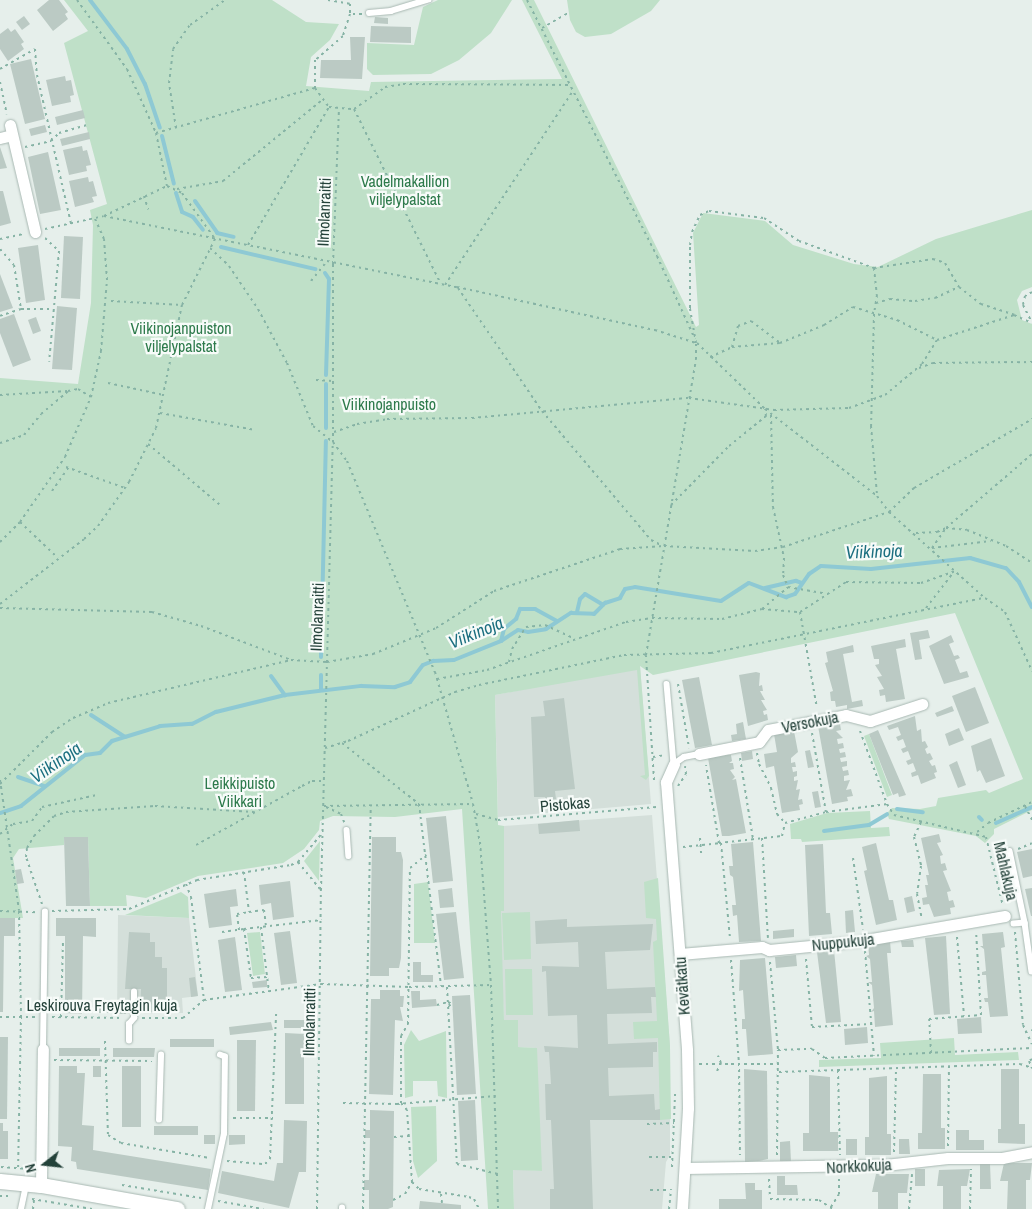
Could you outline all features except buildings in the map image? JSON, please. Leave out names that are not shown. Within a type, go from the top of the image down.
[{"type":"street","points":[[0,138],[11,130],[35,232]]},
{"type":"street","name":"Versokuja","points":[[698,754],[756,743],[768,730],[846,715],[870,721],[922,704]]},
{"type":"street","name":"Kevätkatu","points":[[674,764],[666,782],[687,1050],[685,1168],[682,1209]]},
{"type":"street","name":"Nuppukuja","points":[[680,954],[762,947],[769,950],[864,940],[1005,916]]},
{"type":"street","points":[[31,1184],[43,1055]]},
{"type":"street","name":"Norkkokuja","points":[[685,1168],[773,1168],[894,1164],[948,1158],[1002,1158],[1032,1152]]},
{"type":"street","points":[[0,1181],[31,1184],[177,1209]]},
{"type":"lane","points":[[369,13],[391,11],[428,0]]},
{"type":"lane","points":[[667,684],[674,764]]},
{"type":"lane","name":"Versokuja","points":[[674,764],[698,754]]},
{"type":"lane","points":[[347,830],[348,856]]},
{"type":"lane","points":[[1010,851],[1026,923],[1032,972]]},
{"type":"lane","points":[[43,1055],[44,912]]},
{"type":"lane","points":[[1014,924],[1026,923]]},
{"type":"lane","points":[[128,1041],[129,1024],[134,1018],[134,992]]},
{"type":"lane","points":[[208,1209],[219,1160],[224,1118],[225,1057],[220,1055]]},
{"type":"lane","points":[[159,1120],[160,1058]]},
{"type":"lane","points":[[21,1209],[31,1184]]},
{"type":"path","points":[[77,0],[127,69],[156,133],[167,186]]},
{"type":"path","points":[[176,129],[169,83],[173,49],[190,25],[225,0]]},
{"type":"path","points":[[328,0],[350,4],[350,14],[343,36],[331,49],[315,60],[315,88],[322,100],[329,106],[354,109],[385,87],[403,84],[571,85]]},
{"type":"path","points":[[527,0],[657,256],[696,343],[765,410],[877,496],[889,512],[932,548],[952,569],[1005,612],[1032,671]]},
{"type":"path","points":[[541,28],[568,12]]},
{"type":"path","points":[[350,14],[369,13]]},
{"type":"path","points":[[0,69],[35,48],[36,75],[71,223]]},
{"type":"path","points":[[0,82],[11,130]]},
{"type":"path","points":[[156,133],[176,129],[315,88]]},
{"type":"path","points":[[445,285],[574,90]]},
{"type":"path","points":[[175,189],[223,181],[322,100]]},
{"type":"path","points":[[248,245],[329,106]]},
{"type":"path","name":"Ilmolanraitti","points":[[317,1209],[321,890],[333,442],[334,264],[339,108]]},
{"type":"path","points":[[354,109],[442,284]]},
{"type":"path","points":[[16,149],[51,141],[59,132],[87,125]]},
{"type":"path","points":[[0,239],[104,216],[167,186],[182,193],[215,239]]},
{"type":"path","points":[[144,196],[148,209]]},
{"type":"path","points":[[655,789],[646,655],[689,398],[696,343],[690,308],[690,245],[695,221],[701,213],[709,211],[764,218],[799,241],[874,268],[933,260],[945,263],[959,287],[981,304],[1032,323]]},
{"type":"path","points":[[104,216],[334,264],[457,287],[655,330],[696,343]]},
{"type":"path","points":[[0,542],[20,522],[65,457],[91,397],[101,351],[106,280],[104,239],[95,218]]},
{"type":"path","points":[[35,232],[59,250],[49,362]]},
{"type":"path","points":[[0,604],[98,526],[125,488],[148,444],[160,413],[165,396],[182,305],[215,239]]},
{"type":"path","points":[[210,248],[230,266],[258,309],[287,363],[313,426],[333,442],[347,460],[419,634],[443,698],[476,814],[491,985],[499,1174],[498,1209]]},
{"type":"path","points":[[0,249],[14,265],[21,309]]},
{"type":"path","points":[[311,281],[326,262]]},
{"type":"path","points":[[874,268],[876,303],[874,314],[872,401],[877,496]]},
{"type":"path","points":[[457,287],[542,410],[651,540],[664,546]]},
{"type":"path","points":[[876,303],[890,299],[916,301],[935,298],[959,287]]},
{"type":"path","points":[[1032,292],[1025,296],[1023,305],[1032,323]]},
{"type":"path","points":[[111,301],[182,305]]},
{"type":"path","points":[[710,357],[732,347],[780,343],[824,325],[853,307],[897,320],[937,340]]},
{"type":"path","points":[[0,316],[21,309],[54,309]]},
{"type":"path","points":[[916,369],[937,340],[1014,315]]},
{"type":"path","points":[[732,347],[738,326],[750,321],[780,343]]},
{"type":"path","points":[[333,432],[387,418],[472,418],[542,410],[689,398],[765,410],[849,408],[872,401],[916,369],[933,363],[1032,362]]},
{"type":"path","points":[[316,380],[333,381]]},
{"type":"path","points":[[108,383],[165,396]]},
{"type":"path","points":[[0,394],[78,389],[91,397]]},
{"type":"path","points":[[0,443],[24,435],[41,414],[68,391]]},
{"type":"path","points":[[671,505],[729,446],[766,416],[765,410]]},
{"type":"path","points":[[160,413],[255,430]]},
{"type":"path","points":[[771,414],[774,507],[783,547],[782,575],[788,587]]},
{"type":"path","points":[[0,608],[152,612],[201,626],[291,660],[307,662],[327,662],[373,654],[436,628],[494,591],[561,566],[620,549],[664,546],[755,551],[783,547],[889,512],[914,488],[1032,418]]},
{"type":"path","points":[[148,444],[221,506]]},
{"type":"path","points":[[932,548],[946,528],[1032,454]]},
{"type":"path","points":[[52,491],[68,467],[125,488]]},
{"type":"path","points":[[20,522],[58,558]]},
{"type":"path","points":[[915,533],[937,532],[946,528],[967,530],[1024,555],[1032,563]]},
{"type":"path","points":[[932,548],[994,541]]},
{"type":"path","points":[[437,679],[487,670],[626,622],[652,618],[722,618],[762,609],[800,612],[824,594],[846,582],[921,583],[955,571]]},
{"type":"path","points":[[925,609],[955,571]]},
{"type":"path","points":[[762,609],[773,597],[788,587],[809,589],[824,594]]},
{"type":"path","points":[[325,748],[342,743],[443,698],[479,685],[615,656],[711,653],[986,598]]},
{"type":"path","points":[[800,612],[826,812]]},
{"type":"path","points":[[509,662],[518,638],[526,627],[537,623],[564,631],[576,640]]},
{"type":"path","points":[[306,656],[307,662]]},
{"type":"path","points":[[0,784],[52,732],[90,710],[144,694],[291,660]]},
{"type":"path","points":[[678,684],[720,843],[739,1063],[740,1168]]},
{"type":"path","points":[[785,824],[826,812],[887,804],[861,736],[859,718]]},
{"type":"path","points":[[342,743],[419,804],[441,986]]},
{"type":"path","points":[[756,743],[759,764],[766,773],[776,814],[785,824]]},
{"type":"path","points":[[738,746],[753,839]]},
{"type":"path","points":[[0,780],[1,798],[19,911],[21,1016],[18,1167],[31,1184],[34,1199],[33,1209]]},
{"type":"path","points":[[196,844],[312,781],[324,781]]},
{"type":"path","points":[[0,834],[13,824],[32,821],[42,807],[90,799],[97,795]]},
{"type":"path","points":[[656,798],[657,815]]},
{"type":"path","points":[[977,832],[988,823],[1032,802]]},
{"type":"path","points":[[324,806],[473,804]]},
{"type":"path","name":"Mahlakuja","points":[[887,804],[894,815],[977,832],[988,842],[1005,916]]},
{"type":"path","points":[[363,1209],[371,805]]},
{"type":"path","points":[[44,912],[26,857],[27,848],[34,836],[54,816],[66,812],[155,806],[254,812]]},
{"type":"path","points":[[324,806],[341,814],[347,830]]},
{"type":"path","points":[[1025,806],[1032,820]]},
{"type":"path","name":"Pistokas","points":[[476,814],[498,820],[656,808]]},
{"type":"path","points":[[921,822],[914,837],[921,866],[917,894],[924,929]]},
{"type":"path","points":[[678,848],[782,836],[785,824]]},
{"type":"path","points":[[0,911],[44,912],[129,909],[186,884],[298,862],[323,832]]},
{"type":"path","points":[[700,838],[701,853]]},
{"type":"path","points":[[762,838],[779,1064],[770,1199],[813,1199],[832,1208],[839,1194],[838,1069]]},
{"type":"path","points":[[1010,851],[1032,844]]},
{"type":"path","points":[[393,1200],[405,1194],[412,1182],[407,1110],[401,1103],[401,1036],[408,1024],[410,868],[426,854]]},
{"type":"path","points":[[853,858],[864,940],[874,1056]]},
{"type":"path","points":[[298,862],[321,890]]},
{"type":"path","points":[[244,872],[249,912]]},
{"type":"path","points":[[186,884],[191,897],[204,1000],[321,984],[409,987],[491,985]]},
{"type":"path","points":[[239,930],[237,914],[249,912],[264,910],[266,926]]},
{"type":"path","points":[[222,932],[321,920]]},
{"type":"path","name":"Mahlakuja","points":[[1014,924],[1025,1032],[1031,1042]]},
{"type":"path","points":[[261,927],[269,992]]},
{"type":"path","points":[[244,929],[251,978],[267,977]]},
{"type":"path","points":[[931,1053],[929,1019],[981,1015],[976,934]]},
{"type":"path","points":[[957,935],[964,1016]]},
{"type":"path","points":[[62,1017],[63,941]]},
{"type":"path","points":[[805,946],[812,1027],[871,1024]]},
{"type":"path","points":[[448,986],[457,1164],[499,1174]]},
{"type":"path","name":"Leskirouva Freytagin kuja","points":[[0,1017],[184,1018],[204,1000]]},
{"type":"path","points":[[448,1002],[452,1010]]},
{"type":"path","points":[[437,1005],[448,1002],[452,1004]]},
{"type":"path","points":[[105,1041],[106,1124],[113,1140],[219,1160],[265,1164],[272,1151],[276,1013]]},
{"type":"path","points":[[1025,1032],[1032,1030]]},
{"type":"path","points":[[778,1050],[812,1049],[825,1058],[1032,1048]]},
{"type":"path","points":[[43,1055],[105,1061],[160,1058]]},
{"type":"path","points":[[717,1071],[721,1063],[718,1056]]},
{"type":"path","points":[[1032,1059],[1029,1061],[1032,1068]]},
{"type":"path","points":[[696,1064],[779,1064]]},
{"type":"path","points":[[779,1072],[1020,1064],[1032,1068]]},
{"type":"path","points":[[948,1158],[949,1067]]},
{"type":"path","points":[[894,1164],[896,1068]]},
{"type":"path","points":[[672,1176],[676,1085]]},
{"type":"path","points":[[344,1103],[401,1103],[496,1096]]},
{"type":"path","points":[[224,1118],[273,1118]]},
{"type":"path","points":[[647,1124],[674,1123]]},
{"type":"path","points":[[394,1137],[408,1136]]},
{"type":"path","points":[[649,1157],[672,1156]]},
{"type":"path","points":[[970,1209],[971,1158]]},
{"type":"path","points":[[909,1209],[912,1162]]},
{"type":"path","points":[[0,1167],[18,1167]]},
{"type":"path","points":[[412,1182],[419,1189],[469,1197],[474,1200],[479,1209]]},
{"type":"path","points":[[113,1183],[263,1209]]},
{"type":"path","points":[[0,1196],[31,1184]]},
{"type":"path","points":[[669,1209],[671,1185]]},
{"type":"path","points":[[650,1190],[671,1190]]},
{"type":"path","points":[[439,1193],[442,1203]]},
{"type":"path","points":[[34,1199],[92,1209]]},
{"type":"shaded area","points":[[640,666],[651,804],[498,817],[495,695]]},
{"type":"shaded area","points":[[652,815],[670,1046],[670,1155],[666,1162],[662,1209],[514,1209],[513,1169],[541,1171],[536,1048],[518,1047],[504,1021],[499,911],[504,910],[504,826]]},
{"type":"shaded area","points":[[118,915],[189,918],[198,996],[182,998],[183,1013],[117,1014]]},
{"type":"green space","name":"Viikinojanpuisto","points":[[64,0],[272,0],[306,22],[339,24],[330,40],[311,57],[306,86],[369,91],[371,82],[562,79],[522,0],[534,0],[696,327],[699,325],[693,233],[703,213],[765,221],[793,245],[854,264],[878,267],[936,239],[1032,210],[1032,287],[1022,291],[1017,300],[1022,320],[1032,324],[1032,810],[994,829],[994,834],[985,843],[976,836],[889,819],[887,813],[892,808],[920,809],[936,806],[938,798],[986,790],[989,793],[1023,779],[955,613],[653,675],[640,666],[649,776],[646,780],[640,776],[645,775],[637,670],[495,695],[498,825],[504,826],[504,911],[501,911],[504,1020],[518,1020],[518,1047],[537,1048],[542,1171],[513,1170],[514,1209],[488,1209],[462,809],[395,817],[333,816],[320,821],[319,830],[304,849],[283,863],[198,876],[146,898],[126,895],[127,906],[90,906],[88,837],[64,837],[64,845],[19,849],[13,858],[23,918],[0,918],[0,378],[78,384],[91,303],[93,225],[90,210],[107,204],[64,43],[88,31]]},
{"type":"green space","points":[[438,0],[512,0],[491,33],[459,60],[431,74],[373,75],[367,69],[367,43],[414,45],[423,7]]},
{"type":"green space","points":[[567,0],[660,0],[651,11],[611,34],[585,37],[576,32],[570,20]]},
{"type":"green space","points":[[869,734],[892,795],[887,797],[864,736]]},
{"type":"green space","points":[[870,811],[871,828],[889,827],[890,836],[802,842],[801,839],[791,839],[790,824],[827,813]]},
{"type":"green space","points":[[320,841],[319,881],[304,861]]},
{"type":"green space","points":[[658,878],[670,1046],[671,1119],[660,1120],[658,1038],[634,1039],[633,1022],[657,1021],[653,942],[657,940],[656,919],[646,918],[644,882]]},
{"type":"green space","points":[[428,882],[435,943],[414,943],[414,884]]},
{"type":"green space","points":[[181,892],[188,897],[189,918],[125,915]]},
{"type":"green space","points":[[530,912],[531,959],[504,960],[502,913]]},
{"type":"green space","points":[[260,932],[265,974],[253,976],[247,933]]},
{"type":"green space","points":[[505,969],[532,969],[533,1015],[506,1015]]},
{"type":"green space","points":[[411,1030],[419,1041],[446,1031],[447,1098],[438,1096],[437,1081],[413,1081],[413,1096],[405,1098],[404,1045]]},
{"type":"green space","points":[[954,1038],[955,1055],[1018,1052],[1019,1060],[819,1067],[819,1060],[881,1058],[880,1043]]},
{"type":"green space","points":[[436,1106],[437,1161],[418,1178],[413,1161],[411,1107]]},
{"type":"waterway","points":[[90,0],[127,49],[145,84],[160,128]]},
{"type":"waterway","points":[[162,136],[174,184]]},
{"type":"waterway","points":[[176,193],[182,212],[193,217],[203,230]]},
{"type":"waterway","points":[[195,201],[217,233],[234,237]]},
{"type":"waterway","points":[[221,247],[315,269]]},
{"type":"waterway","points":[[325,273],[329,279],[326,375]]},
{"type":"waterway","points":[[326,384],[326,428]]},
{"type":"waterway","points":[[321,657],[326,441]]},
{"type":"waterway","name":"Viikinoja","points":[[0,813],[21,806],[85,755],[100,753],[112,741],[160,726],[192,724],[216,712],[285,695],[361,686],[395,687],[410,682],[423,665],[433,661],[454,660],[501,641],[518,630],[528,632],[546,629],[571,613],[594,614],[605,603],[620,598],[625,589],[635,587],[721,601],[749,583],[786,597],[795,594],[809,574],[821,566],[871,569],[970,558],[1006,568],[1019,582],[1032,607]]},
{"type":"waterway","points":[[765,588],[796,581],[802,583]]},
{"type":"waterway","points":[[577,612],[580,599],[585,594],[603,605]]},
{"type":"waterway","points":[[501,641],[504,629],[516,619],[520,609],[535,609],[557,621]]},
{"type":"waterway","points":[[321,675],[321,689]]},
{"type":"waterway","points":[[271,676],[285,695]]},
{"type":"waterway","points":[[91,715],[125,737]]},
{"type":"waterway","points":[[18,777],[44,786]]},
{"type":"waterway","points":[[996,823],[1032,807]]},
{"type":"waterway","points":[[897,809],[923,812]]},
{"type":"waterway","points":[[824,831],[869,825],[887,814]]},
{"type":"waterway","points":[[979,817],[982,820]]},
{"type":"park label","name":"Vadelmakallion viljelypalstat","points":[[405,190]]},
{"type":"park label","name":"Viikinojanpuiston viljelypalstat","points":[[181,337]]},
{"type":"park label","name":"Leikkipuisto Viikkari","points":[[240,792]]}]
